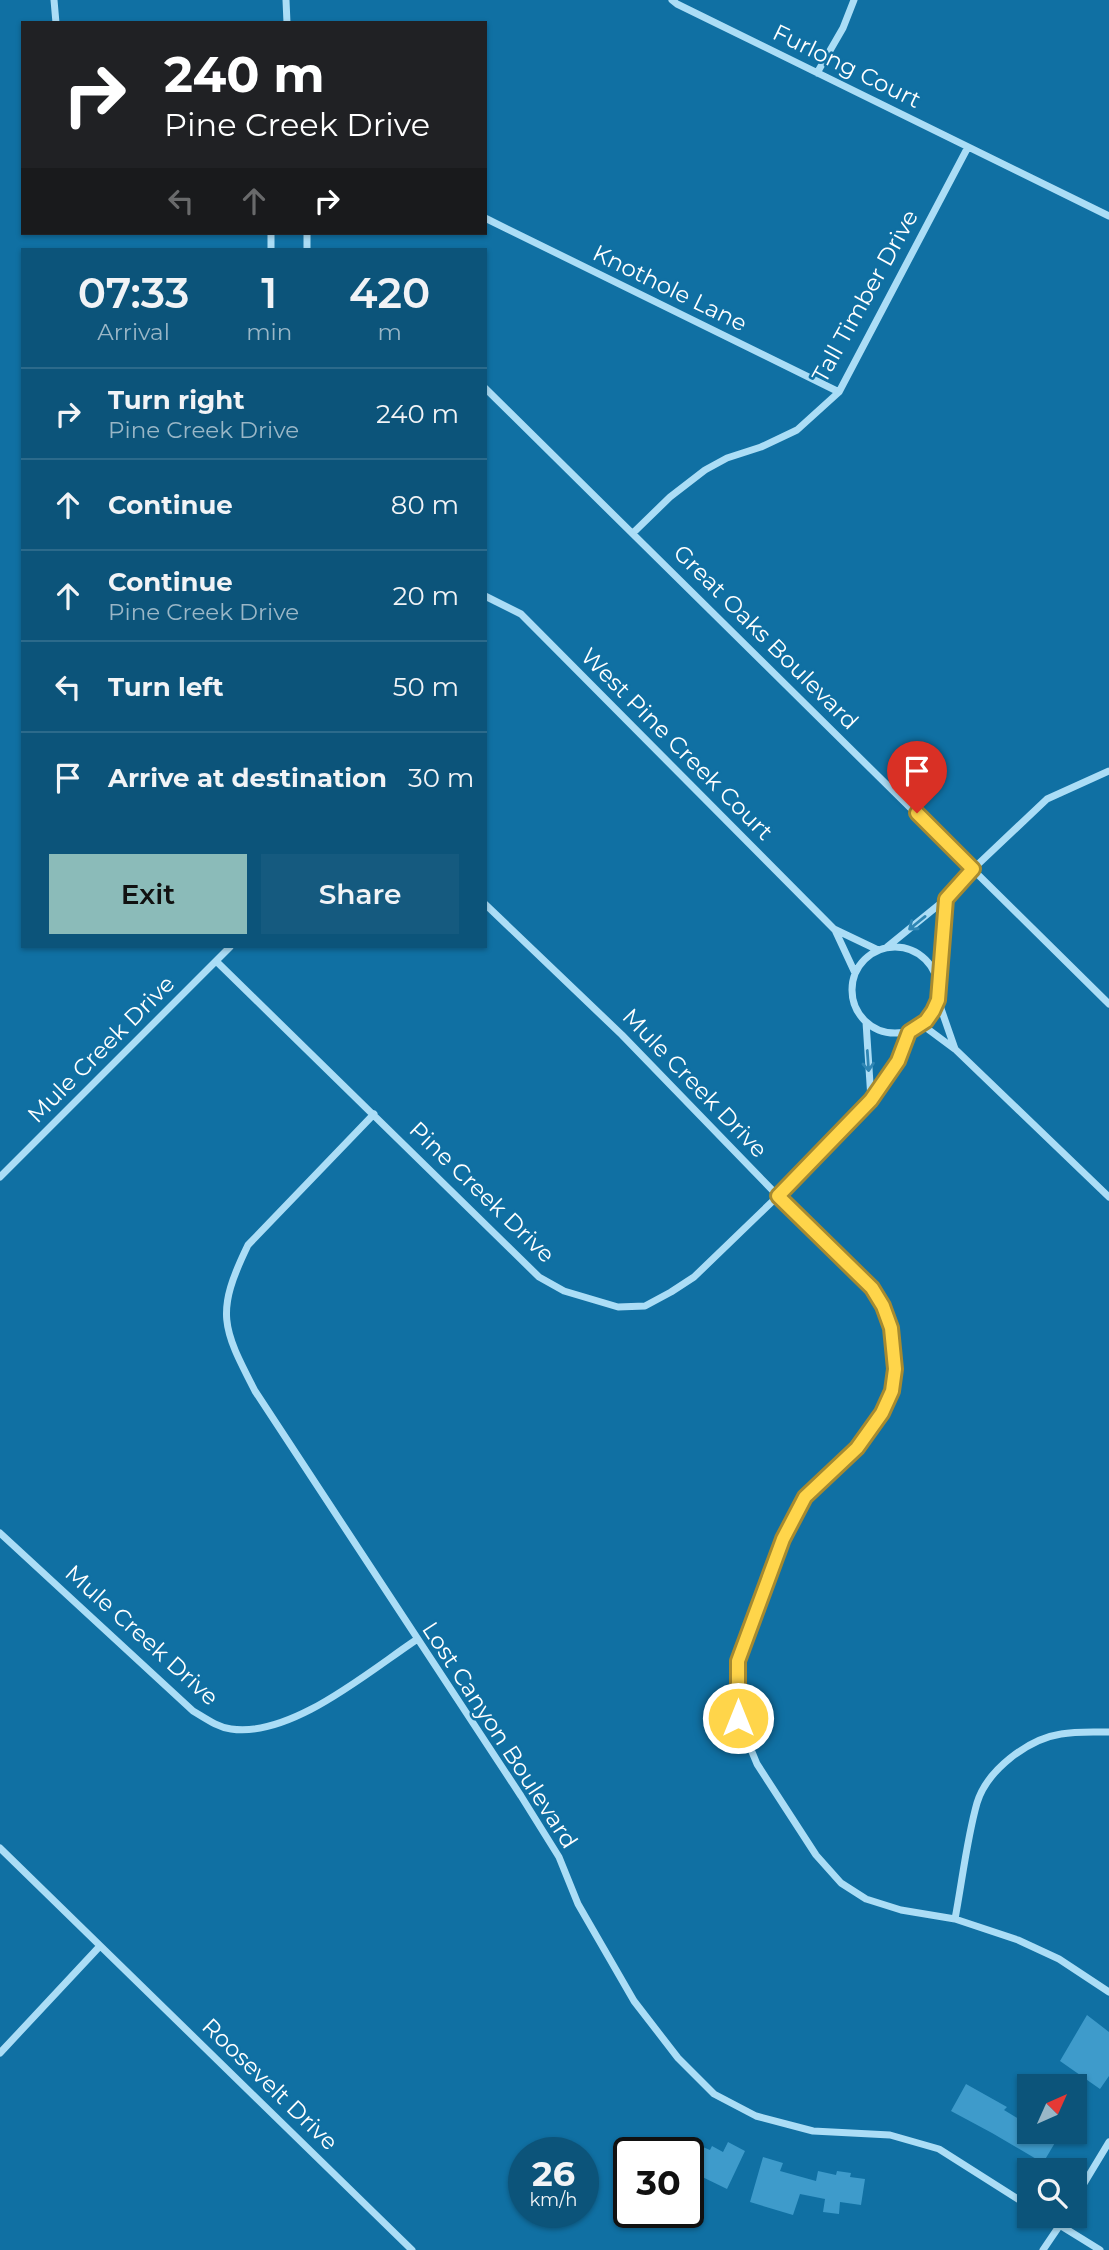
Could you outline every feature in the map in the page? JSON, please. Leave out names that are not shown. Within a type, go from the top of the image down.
[{"type":"street","points":[[54,0],[55,21]]},
{"type":"street","points":[[286,0],[287,21]]},
{"type":"street","name":"Furlong Court","points":[[672,0],[1109,216]]},
{"type":"street","points":[[817,73],[843,28],[854,0]]},
{"type":"street","name":"Tall Timber Drive","points":[[634,533],[670,497],[705,470],[727,458],[761,447],[797,430],[839,392],[968,147]]},
{"type":"street","name":"Knothole Lane","points":[[487,219],[839,392]]},
{"type":"street","name":"Great Oaks Boulevard","points":[[487,390],[1109,1004]]},
{"type":"street","name":"West Pine Creek Court","points":[[487,597],[521,614],[834,929],[878,950]]},
{"type":"street","points":[[887,947],[946,899],[973,869],[1047,799],[1109,771]]},
{"type":"street","points":[[946,899],[938,1000],[956,1050]]},
{"type":"street","name":"Mule Creek Drive","points":[[487,906],[622,1035],[778,1196],[872,1288],[883,1306],[891,1328],[895,1369],[892,1391],[882,1413],[857,1448],[805,1497],[783,1539],[738,1661],[738,1718],[757,1764],[816,1855],[841,1883],[866,1899],[901,1910],[956,1919],[1018,1940],[1049,1954],[1109,1992]]},
{"type":"street","name":"West Pine Creek Court","points":[[834,929],[855,974]]},
{"type":"street","points":[[938,981],[933,968],[914,950],[887,947],[878,950],[860,964],[852,986],[858,1012],[866,1022],[890,1033],[909,1032],[921,1024],[933,1011],[938,1000]]},
{"type":"street","name":"Mule Creek Drive","points":[[0,1177],[229,948]]},
{"type":"street","name":"Pine Creek Drive","points":[[216,961],[539,1277],[564,1291],[618,1307],[645,1306],[694,1277],[778,1196],[871,1100],[898,1061],[909,1032]]},
{"type":"street","points":[[866,1022],[871,1100]]},
{"type":"street","points":[[921,1024],[956,1050],[1109,1197]]},
{"type":"street","name":"Lost Canyon Boulevard","points":[[374,1114],[248,1245],[227,1295],[227,1333],[254,1391],[559,1857],[578,1903],[634,2001],[678,2058],[714,2094],[756,2116],[813,2131],[890,2135],[939,2149],[1017,2198]]},
{"type":"street","name":"Mule Creek Drive","points":[[0,1533],[193,1711],[211,1723],[232,1729],[270,1728],[312,1709],[416,1640]]},
{"type":"street","points":[[956,1919],[977,1801],[988,1782],[1021,1751],[1040,1740],[1058,1734],[1109,1732]]},
{"type":"street","name":"Roosevelt Drive","points":[[0,1849],[412,2250]]},
{"type":"street","points":[[0,2053],[100,1946]]},
{"type":"street","points":[[1087,2178],[1109,2142]]},
{"type":"street","points":[[1044,2250],[1058,2228]]},
{"type":"street","points":[[1065,2228],[1100,2250]]},
{"type":"building","points":[[1087,2015],[1109,2032],[1109,2076],[1100,2089],[1087,2080],[1087,2074],[1079,2074],[1060,2061]]},
{"type":"building","points":[[966,2084],[1007,2107],[1004,2110],[1017,2118],[1017,2144],[1054,2144],[1046,2158],[1034,2158],[951,2111]]},
{"type":"building","points":[[728,2142],[745,2151],[727,2189],[704,2178],[704,2148],[710,2150],[712,2146],[723,2152]]},
{"type":"building","points":[[763,2157],[783,2163],[780,2171],[816,2181],[818,2171],[836,2175],[837,2171],[851,2173],[850,2177],[865,2179],[861,2205],[840,2202],[839,2214],[823,2212],[825,2199],[800,2194],[793,2215],[750,2202]]},
{"type":"route","points":[[738,1718],[738,1661],[783,1539],[805,1497],[857,1448],[882,1413],[892,1391],[895,1369],[891,1328],[883,1306],[872,1288],[778,1196],[871,1100],[898,1061],[909,1032],[926,1021],[938,1000],[946,899],[973,869],[917,813]]}]
